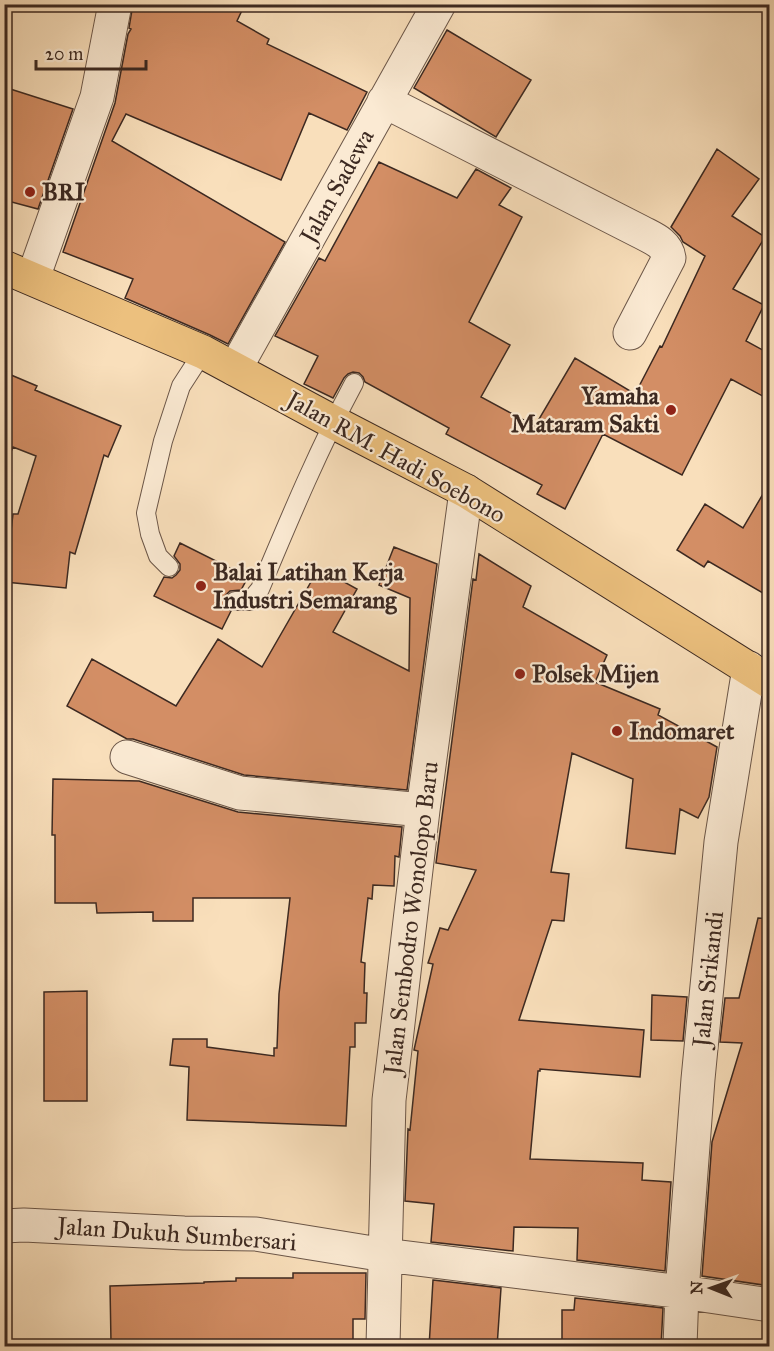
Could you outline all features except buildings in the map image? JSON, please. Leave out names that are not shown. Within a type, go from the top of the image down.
[{"type":"main road","name":"Jalan RM. Hadi Soebono","points":[[19,272],[203,352],[466,491],[759,675]]},
{"type":"street","points":[[19,272],[66,190],[97,97],[115,4]]},
{"type":"street","name":"Jalan Sadewa","points":[[235,369],[439,4]]},
{"type":"street","points":[[384,101],[665,246],[669,258],[630,333]]},
{"type":"street","name":"Jalan Sembodro Wonolopo Baru","points":[[383,1347],[389,1100],[423,810],[466,491]]},
{"type":"street","name":"Jalan Srikandi","points":[[680,1347],[698,1079],[721,842],[759,675]]},
{"type":"street","points":[[127,757],[240,793],[423,810]]},
{"type":"street","name":"Jalan Dukuh Sumbersari","points":[[4,1226],[256,1234],[385,1255],[770,1305]]},
{"type":"lane","points":[[169,567],[159,556],[150,534],[146,513],[163,441],[182,386],[203,352]]},
{"type":"lane","points":[[235,601],[250,601],[260,589],[315,459],[354,384]]},
{"type":"place","name":"BRI","points":[[30,192]]},
{"type":"place","name":"Yamaha Mataram Sakti","points":[[671,410]]},
{"type":"place","name":"Balai Latihan Kerja Industri Semarang","points":[[201,586]]},
{"type":"place","name":"Polsek Mijen","points":[[520,674]]},
{"type":"place","name":"Indomaret","points":[[617,731]]}]
